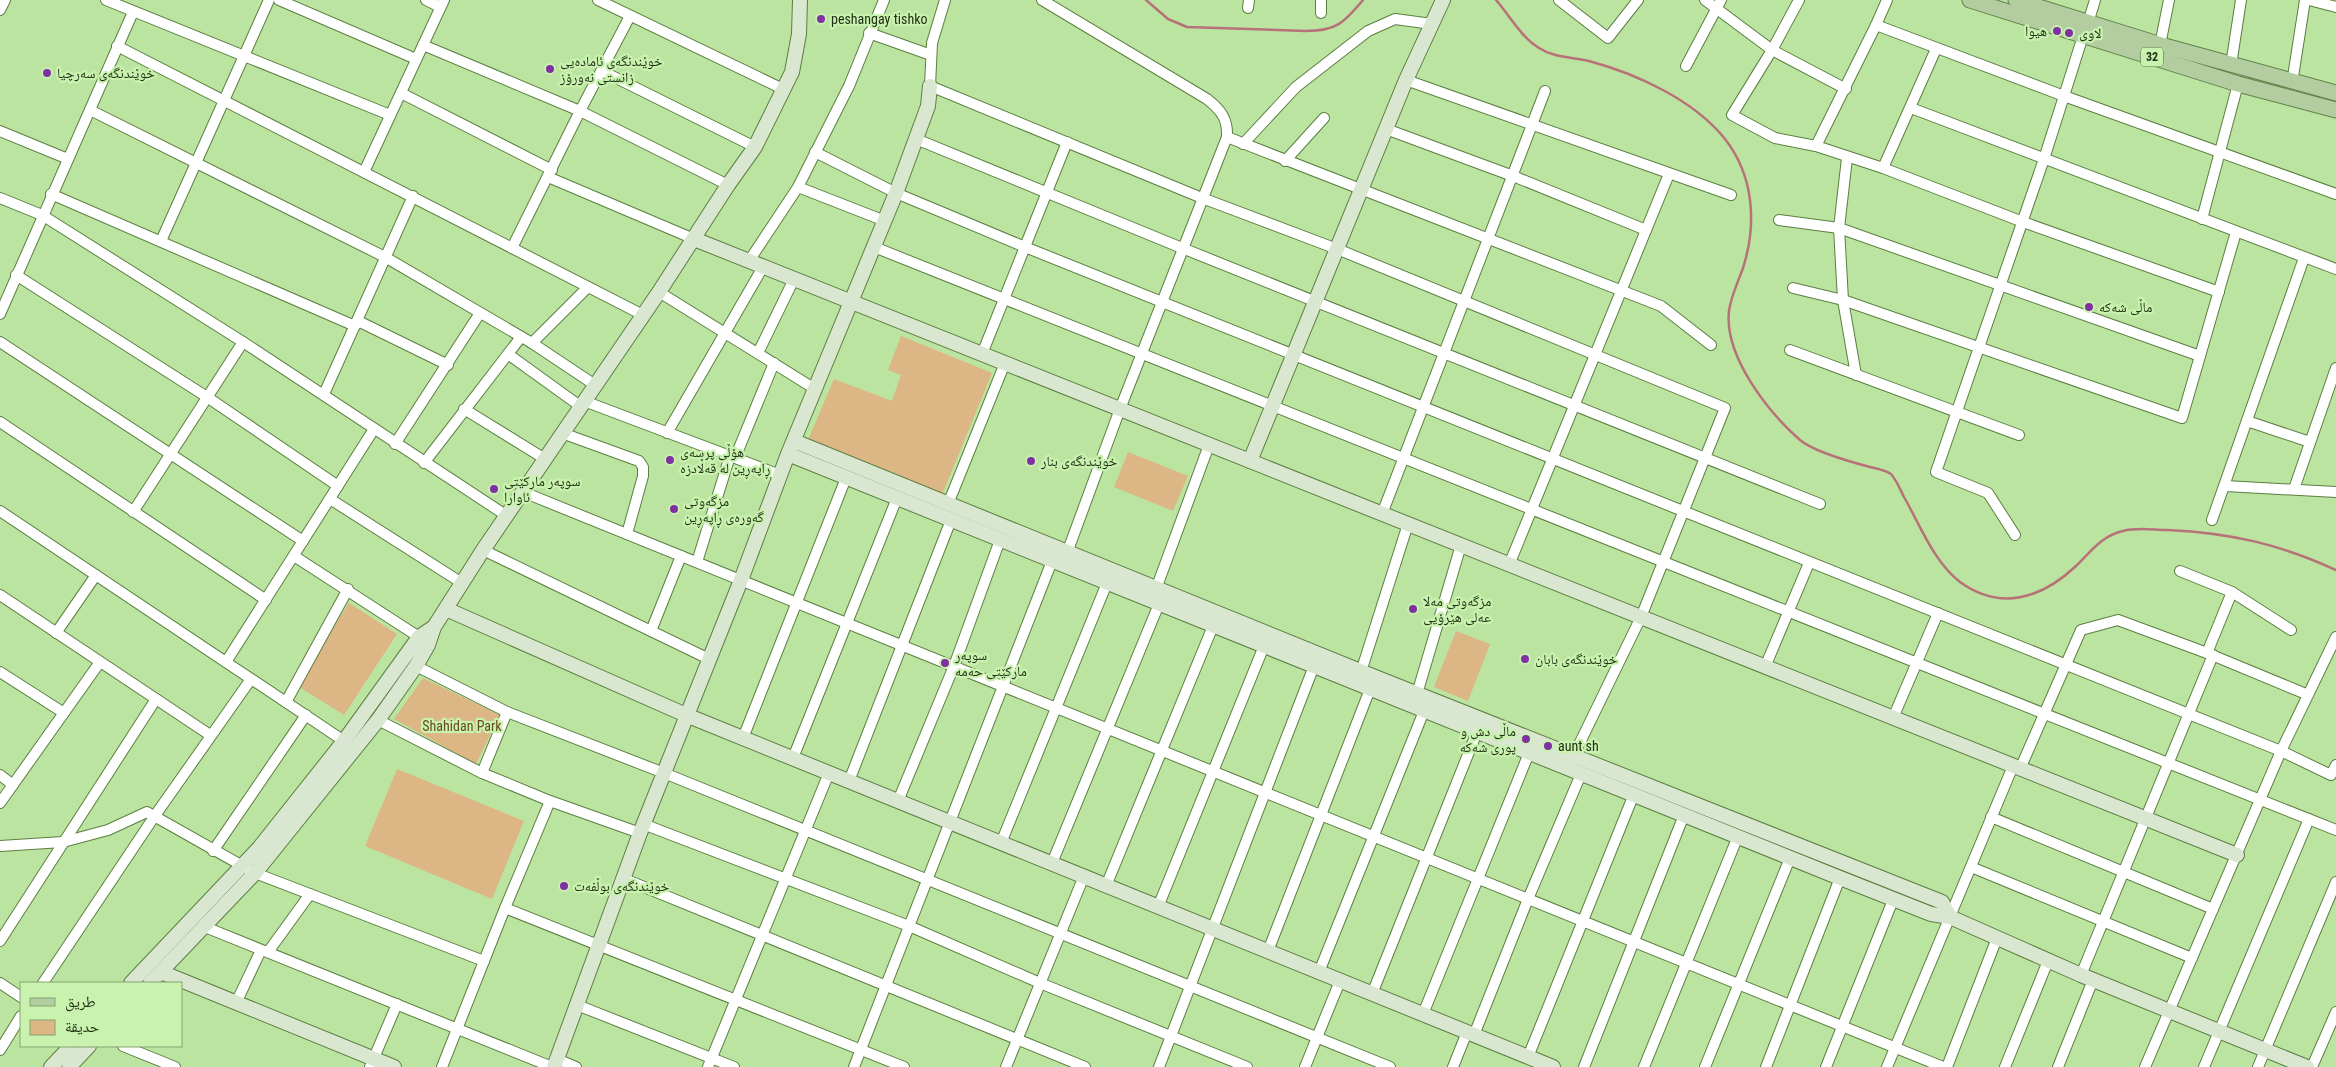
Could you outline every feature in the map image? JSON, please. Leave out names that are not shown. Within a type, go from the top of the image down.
[{"type":"main road","name":"32","points":[[1970,0],[2086,30],[2159,52],[2238,84],[2336,110]]},
{"type":"main road","name":"32","points":[[2016,0],[2086,30]]},
{"type":"main road","name":"32","points":[[2159,52],[2231,65],[2292,83],[2336,93]]},
{"type":"street","points":[[0,10],[4,0]]},
{"type":"street","points":[[106,0],[390,115]]},
{"type":"street","points":[[161,241],[269,0]]},
{"type":"street","points":[[279,0],[416,59]]},
{"type":"street","points":[[364,172],[442,4],[426,0]]},
{"type":"street","points":[[598,0],[785,90]]},
{"type":"street","points":[[132,982],[249,870],[378,720],[416,666],[428,645],[434,627],[483,550],[659,292],[728,185],[756,148],[785,90],[797,52],[800,0]]},
{"type":"street","points":[[749,261],[798,187],[849,86],[884,0]]},
{"type":"street","points":[[554,1064],[641,828],[741,580],[788,454],[885,221],[916,139],[928,106],[931,55],[944,0]]},
{"type":"street","points":[[1042,0],[1207,99],[1223,114],[1227,137],[1120,409],[1067,553]]},
{"type":"street","points":[[1321,0],[1322,13]]},
{"type":"street","points":[[1250,461],[1406,80],[1443,0]]},
{"type":"street","points":[[1560,0],[1608,38],[1638,0]]},
{"type":"street","points":[[1706,0],[1719,5],[1772,50],[1846,89]]},
{"type":"street","points":[[1799,0],[1772,50],[1732,114],[1775,138],[1816,146],[1847,158],[1883,168],[2023,222],[2219,292]]},
{"type":"street","points":[[1816,146],[1846,89],[1887,0]]},
{"type":"street","points":[[2015,535],[1988,493],[1936,472],[2023,222],[2095,0]]},
{"type":"street","points":[[2159,52],[2170,0]]},
{"type":"street","points":[[2231,65],[2241,0]]},
{"type":"street","points":[[2292,83],[2311,0],[2336,7]]},
{"type":"street","points":[[1686,66],[1719,5]]},
{"type":"street","points":[[0,314],[51,194],[133,12]]},
{"type":"street","points":[[512,248],[630,16]]},
{"type":"street","points":[[1243,144],[1296,87],[1368,31],[1395,19],[1432,24]]},
{"type":"street","points":[[1876,25],[2220,154],[2336,194]]},
{"type":"street","points":[[869,33],[931,55]]},
{"type":"street","points":[[423,45],[580,111],[728,185]]},
{"type":"street","points":[[117,46],[643,315]]},
{"type":"street","points":[[1883,168],[1936,49]]},
{"type":"street","points":[[602,71],[756,148]]},
{"type":"street","points":[[1406,80],[1731,195]]},
{"type":"street","points":[[2202,219],[2238,84]]},
{"type":"street","points":[[930,86],[1202,198],[1337,248],[1725,408],[1641,617],[1570,763]]},
{"type":"street","points":[[1382,514],[1545,91]]},
{"type":"street","points":[[401,93],[550,173],[694,239],[2236,855]]},
{"type":"street","points":[[1910,108],[2336,269]]},
{"type":"street","points":[[90,110],[385,257],[532,343],[596,385]]},
{"type":"street","points":[[1285,161],[1324,118]]},
{"type":"street","points":[[1386,129],[1513,176],[1646,230]]},
{"type":"street","points":[[0,131],[68,159]]},
{"type":"street","points":[[1227,137],[1661,306],[1710,345]]},
{"type":"street","points":[[916,139],[1820,504]]},
{"type":"street","points":[[982,354],[1067,142]]},
{"type":"street","points":[[815,152],[896,193],[1025,247],[2281,751],[2334,776],[2336,765]]},
{"type":"street","points":[[1847,158],[1839,228],[1844,300],[1856,375]]},
{"type":"street","points":[[1509,565],[1669,174]]},
{"type":"street","points":[[798,187],[885,221]]},
{"type":"street","points":[[51,194],[448,365]]},
{"type":"street","points":[[324,394],[413,196]]},
{"type":"street","points":[[0,198],[42,215],[324,394],[395,444],[507,516]]},
{"type":"street","points":[[1778,220],[1839,228],[2200,356]]},
{"type":"street","points":[[1793,288],[1844,300],[2182,418],[2236,232]]},
{"type":"street","points":[[874,247],[2336,830]]},
{"type":"street","points":[[2212,520],[2304,258]]},
{"type":"street","points":[[667,433],[763,267]]},
{"type":"street","points":[[16,274],[207,397],[338,486]]},
{"type":"street","points":[[758,353],[794,279]]},
{"type":"street","points":[[532,343],[588,287]]},
{"type":"street","points":[[659,292],[815,389]]},
{"type":"street","points":[[395,444],[480,313]]},
{"type":"street","points":[[424,463],[521,337]]},
{"type":"street","points":[[0,342],[303,541]]},
{"type":"street","points":[[133,512],[243,342]]},
{"type":"street","points":[[1790,350],[2019,435]]},
{"type":"street","points":[[508,354],[582,404],[780,475]]},
{"type":"street","points":[[697,562],[732,457],[774,363]]},
{"type":"street","points":[[948,504],[1005,363]]},
{"type":"street","points":[[2294,490],[2336,368]]},
{"type":"street","points":[[464,409],[545,459]]},
{"type":"street","points":[[2247,421],[2310,442]]},
{"type":"street","points":[[0,422],[266,600]]},
{"type":"street","points":[[226,662],[374,429]]},
{"type":"street","points":[[562,433],[639,461],[643,467],[644,476],[627,534]]},
{"type":"street","points":[[794,441],[1156,589],[1292,651],[1373,683],[1424,711],[1529,754],[1570,763],[1581,774],[1893,900],[1931,914],[1950,917],[2087,978],[2306,1067]]},
{"type":"street","points":[[1156,589],[1209,445]]},
{"type":"street","points":[[788,454],[1212,626],[1264,646],[1292,651],[1314,666],[1359,677]]},
{"type":"street","points":[[742,738],[846,478]]},
{"type":"street","points":[[2225,486],[2336,492]]},
{"type":"street","points":[[523,492],[1943,1067]]},
{"type":"street","points":[[793,758],[897,498]]},
{"type":"street","points":[[330,499],[462,583]]},
{"type":"street","points":[[0,510],[344,741]]},
{"type":"street","points":[[848,781],[951,520]]},
{"type":"street","points":[[1359,677],[1408,524]]},
{"type":"street","points":[[898,801],[954,666],[1000,540]]},
{"type":"street","points":[[1417,694],[1461,546]]},
{"type":"street","points":[[483,550],[708,659]]},
{"type":"street","points":[[294,556],[348,589],[419,637]]},
{"type":"street","points":[[651,631],[681,556]]},
{"type":"street","points":[[854,1067],[1052,561]]},
{"type":"street","points":[[1765,667],[1809,563]]},
{"type":"street","points":[[2180,571],[2232,592],[2291,630]]},
{"type":"street","points":[[56,633],[96,575]]},
{"type":"street","points":[[1001,843],[1108,583]]},
{"type":"street","points":[[286,702],[348,589]]},
{"type":"street","points":[[2058,1067],[2103,921],[2188,714],[2232,592]]},
{"type":"street","points":[[0,595],[210,736]]},
{"type":"street","points":[[1052,863],[1106,728],[1159,604]]},
{"type":"street","points":[[446,609],[686,715],[1553,1067]]},
{"type":"street","points":[[1893,718],[1938,613]]},
{"type":"street","points":[[1887,1067],[1991,817],[2044,713],[2081,630],[2118,620],[2210,654],[2306,694]]},
{"type":"street","points":[[1106,886],[1212,626]]},
{"type":"street","points":[[151,982],[204,927],[249,870],[419,637],[434,627]]},
{"type":"street","points":[[2145,1067],[2306,694],[2336,637]]},
{"type":"street","points":[[1158,906],[1264,646]]},
{"type":"street","points":[[0,803],[100,662]]},
{"type":"street","points":[[416,666],[507,712],[664,773],[1390,1067]]},
{"type":"street","points":[[1159,1067],[1314,666]]},
{"type":"street","points":[[0,672],[64,712]]},
{"type":"street","points":[[44,982],[154,817],[251,679]]},
{"type":"street","points":[[1373,683],[1417,694],[1570,763],[1942,902],[1950,917]]},
{"type":"street","points":[[1268,951],[1373,683]]},
{"type":"street","points":[[0,941],[156,699]]},
{"type":"street","points":[[1319,972],[1424,711]]},
{"type":"street","points":[[482,772],[507,712]]},
{"type":"street","points":[[213,851],[306,716]]},
{"type":"street","points":[[378,720],[482,772],[550,801],[641,828],[786,878],[909,926],[1040,983],[1247,1067]]},
{"type":"street","points":[[1372,994],[1477,732]]},
{"type":"street","points":[[1423,1014],[1529,754]]},
{"type":"street","points":[[710,1063],[828,773]]},
{"type":"street","points":[[1453,1067],[1471,1033],[1581,774]]},
{"type":"street","points":[[0,775],[13,785]]},
{"type":"street","points":[[1528,1057],[1634,794]]},
{"type":"street","points":[[442,1067],[550,801]]},
{"type":"street","points":[[0,846],[63,842],[95,834],[147,812],[249,870],[484,961]]},
{"type":"street","points":[[1584,1067],[1684,815]]},
{"type":"street","points":[[1991,817],[2213,909]]},
{"type":"street","points":[[2204,1067],[2309,819]]},
{"type":"street","points":[[76,823],[95,834]]},
{"type":"street","points":[[1644,1067],[1738,836]]},
{"type":"street","points":[[1705,1067],[1790,858]]},
{"type":"street","points":[[1971,867],[2192,958]]},
{"type":"street","points":[[1006,1067],[1084,876]]},
{"type":"street","points":[[622,878],[1085,1067]]},
{"type":"street","points":[[1766,1067],[1840,878]]},
{"type":"street","points":[[2258,1067],[2336,882]]},
{"type":"street","points":[[237,1001],[265,951],[310,894]]},
{"type":"street","points":[[1826,1067],[1893,900]]},
{"type":"street","points":[[505,908],[904,1067]]},
{"type":"street","points":[[204,927],[457,1028],[554,1064],[576,1067]]},
{"type":"street","points":[[1947,1067],[1997,938]]},
{"type":"street","points":[[2005,1067],[2048,961]]},
{"type":"street","points":[[161,972],[237,1001],[372,1063],[394,1067]]},
{"type":"street","points":[[1305,1067],[1340,980]]},
{"type":"street","points":[[0,983],[20,996]]},
{"type":"street","points":[[372,1063],[397,1004]]},
{"type":"street","points":[[577,1005],[710,1063],[734,1067]]},
{"type":"street","points":[[2312,1067],[2336,1012]]},
{"type":"street","points":[[0,1050],[20,1018]]},
{"type":"street","points":[[51,1067],[70,1047]]},
{"type":"street","points":[[69,1067],[88,1047]]},
{"type":"street","points":[[125,1047],[158,1064],[175,1067]]},
{"type":"green space","points":[[901,336],[992,373],[942,495],[808,440],[834,379],[892,401],[901,375],[888,370]]},
{"type":"green space","points":[[1128,452],[1188,476],[1173,511],[1114,487]]},
{"type":"green space","points":[[349,603],[397,634],[344,715],[296,685]]},
{"type":"green space","points":[[1456,631],[1490,644],[1468,701],[1434,687]]},
{"type":"green space","name":"Shahidan Park","points":[[423,678],[500,715],[476,764],[394,719]]},
{"type":"green space","points":[[397,769],[524,821],[492,899],[365,846]]},
{"type":"waterway","points":[[1146,0],[1168,19],[1187,27],[1306,31],[1316,31],[1339,24],[1363,0]]},
{"type":"waterway","points":[[1496,0],[1521,32],[1539,48],[1557,55],[1607,66],[1645,81],[1697,112],[1725,139],[1735,153],[1742,169],[1750,201],[1751,218],[1747,251],[1729,311],[1729,328],[1733,346],[1741,364],[1762,399],[1800,440],[1823,452],[1891,474],[1935,554],[1960,582],[1975,591],[1990,596],[2020,597],[2034,593],[2063,577],[2108,537],[2115,533],[2139,529],[2213,534],[2254,541],[2295,553],[2336,570]]},
{"type":"place","name":"peshangay tishko","points":[[821,19]]},
{"type":"place","name":"هیوا","points":[[2057,31]]},
{"type":"place","name":"لاوی","points":[[2069,33]]},
{"type":"place","name":"خوێندنگەی ئامادەیی زانستی نەورۆز","points":[[550,69]]},
{"type":"place","name":"خوێندنگەی سەرچیا","points":[[47,73]]},
{"type":"place","name":"ماڵی شەکە","points":[[2089,307]]},
{"type":"place","name":"هۆڵی پرسەی ڕاپەڕین لە قەڵادزە","points":[[670,460]]},
{"type":"place","name":"خوێندنگەی بنار","points":[[1031,461]]},
{"type":"place","name":"سوپەر مارکێتی ئاوارا","points":[[494,489]]},
{"type":"place","name":"مزگەوتی گەورەی ڕاپەڕین","points":[[674,509]]},
{"type":"place","name":"مزگەوتی مەلا عەلی هێرۆیی","points":[[1413,609]]},
{"type":"place","name":"خوێندنگەی بابان","points":[[1525,659]]},
{"type":"place","name":"سوپەر مارکێتی حەمە","points":[[945,663]]},
{"type":"place","name":"ماڵی دش و پوری شەکە","points":[[1526,739]]},
{"type":"place","name":"aunt sh","points":[[1548,746]]},
{"type":"place","name":"خوێندنگەی بوڵفەت","points":[[564,886]]}]
